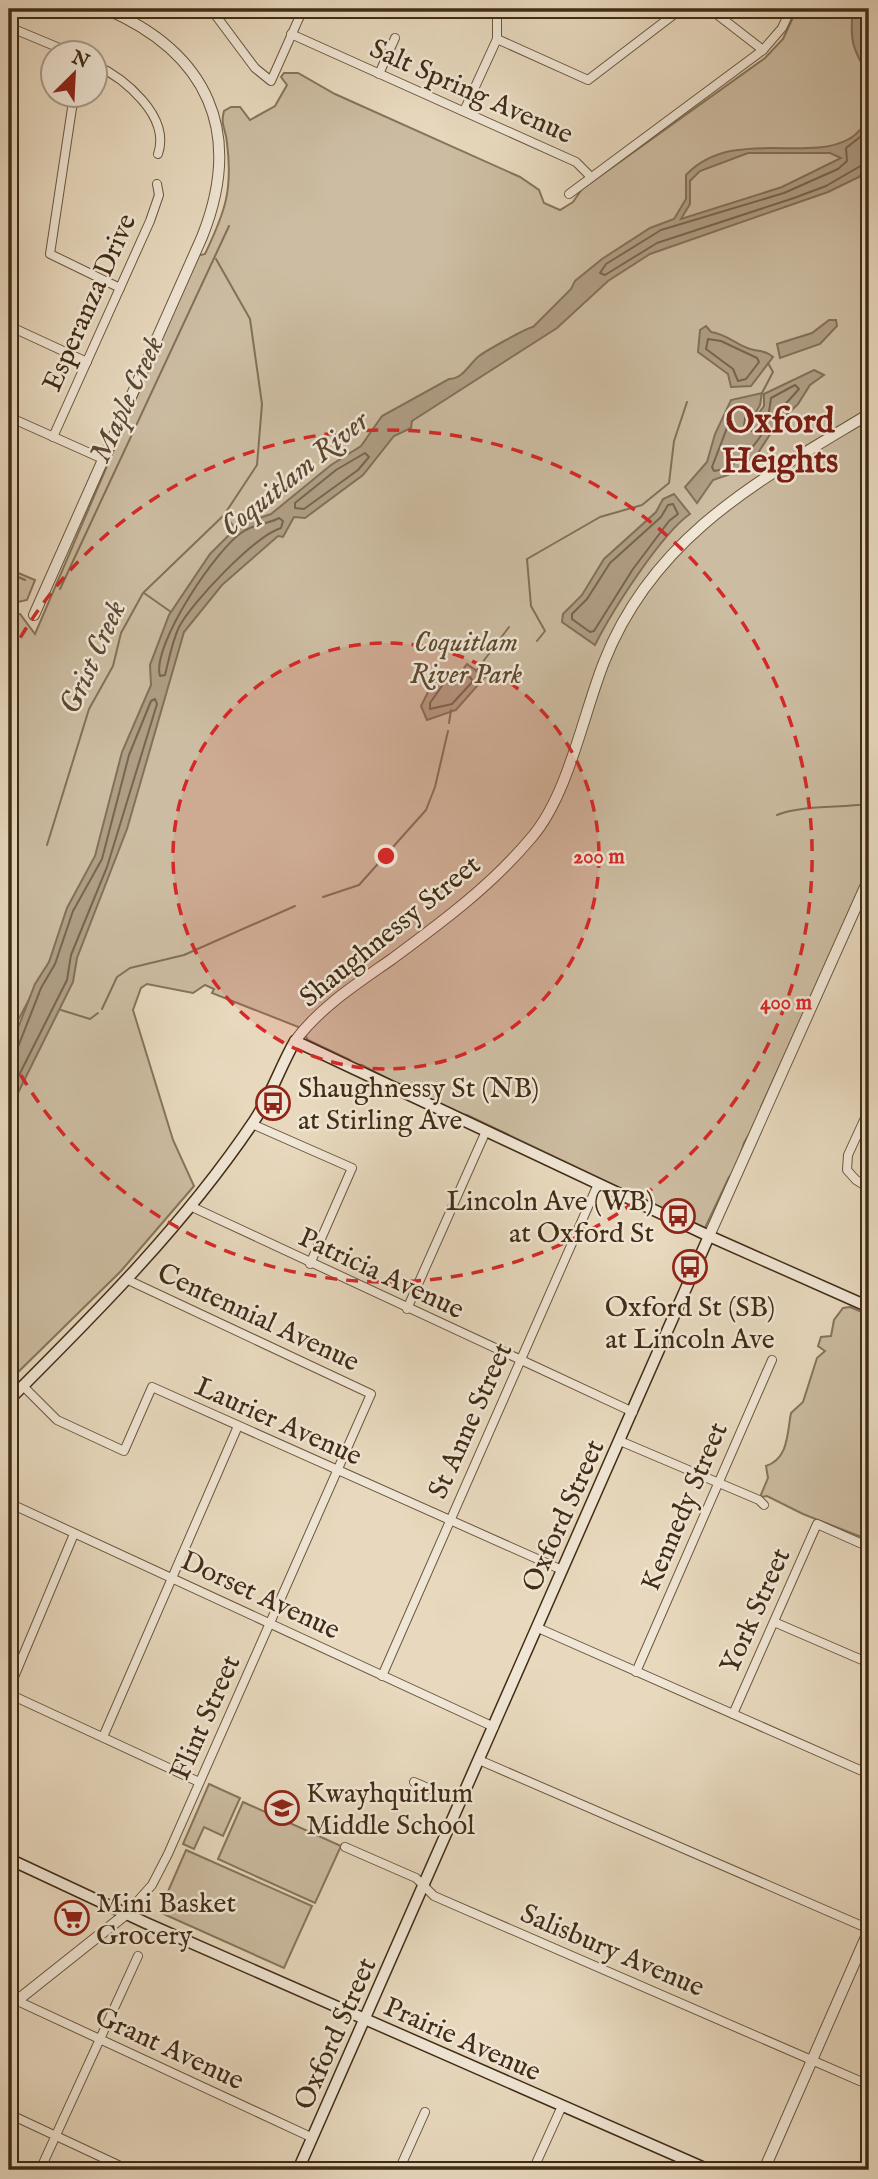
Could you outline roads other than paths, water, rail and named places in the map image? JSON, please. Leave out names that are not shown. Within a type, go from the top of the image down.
[{"type":"main road","name":"Shaughnessy Street","points":[[9,1400],[128,1280],[190,1206],[252,1124],[295,1041]]},
{"type":"main road","points":[[295,1041],[709,1236],[869,1307]]},
{"type":"main road","name":"Oxford Street","points":[[298,2170],[709,1236]]},
{"type":"main road","name":"Prairie Avenue","points":[[9,1859],[126,1914],[709,2170]]},
{"type":"street","points":[[34,615],[210,217],[217,188],[219,155],[216,120],[202,85],[191,68],[155,35],[106,9]]},
{"type":"street","points":[[211,9],[255,68],[271,81],[303,9]]},
{"type":"street","points":[[464,111],[497,39],[497,9]]},
{"type":"street","points":[[497,39],[588,80],[681,9]]},
{"type":"street","points":[[710,9],[763,50]]},
{"type":"street","points":[[569,194],[763,50],[782,28],[791,9]]},
{"type":"street","points":[[9,27],[38,39]]},
{"type":"street","name":"Salt Spring Avenue","points":[[291,34],[576,162],[591,177]]},
{"type":"street","points":[[379,74],[395,38]]},
{"type":"street","points":[[108,72],[122,81],[149,110],[161,146],[158,154]]},
{"type":"street","points":[[72,108],[50,254],[120,288]]},
{"type":"street","name":"Esperanza Drive","points":[[53,437],[159,195],[157,184]]},
{"type":"street","points":[[9,326],[87,362]]},
{"type":"street","name":"Shaughnessy Street","points":[[295,1041],[323,1010],[467,901],[532,837],[551,811],[614,639],[647,584],[678,546],[735,497],[869,414]]},
{"type":"street","points":[[9,417],[103,459]]},
{"type":"street","name":"Oxford Street","points":[[709,1236],[869,878]]},
{"type":"street","points":[[869,1008],[869,1021]]},
{"type":"street","points":[[865,1118],[848,1155],[847,1170],[869,1188]]},
{"type":"street","points":[[252,1124],[352,1168],[310,1264]]},
{"type":"street","points":[[407,1309],[486,1131]]},
{"type":"street","name":"St Anne Street","points":[[382,1676],[598,1184]]},
{"type":"street","name":"Patricia Avenue","points":[[190,1206],[633,1412]]},
{"type":"street","name":"Centennial Avenue","points":[[128,1280],[371,1394]]},
{"type":"street","name":"Kennedy Street","points":[[636,1672],[772,1360]]},
{"type":"street","name":"Laurier Avenue","points":[[23,1386],[57,1420],[124,1451],[152,1387],[562,1570]]},
{"type":"street","name":"Flint Street","points":[[11,2001],[126,1914],[152,1885],[271,1624],[371,1394]]},
{"type":"street","points":[[103,1737],[238,1426]]},
{"type":"street","points":[[620,1441],[759,1500],[764,1505]]},
{"type":"street","name":"Dorset Avenue","points":[[9,1503],[494,1727]]},
{"type":"street","name":"York Street","points":[[733,1714],[817,1524],[869,1547]]},
{"type":"street","points":[[74,1534],[9,1691],[200,1782]]},
{"type":"street","points":[[774,1622],[869,1663]]},
{"type":"street","points":[[538,1628],[869,1774]]},
{"type":"street","points":[[479,1760],[869,1929],[764,2170]]},
{"type":"street","points":[[414,1782],[460,1802]]},
{"type":"street","name":"Salisbury Avenue","points":[[345,1847],[416,1878],[434,1896],[869,2085]]},
{"type":"street","points":[[40,2170],[138,1956]]},
{"type":"street","name":"Grant Avenue","points":[[11,2001],[313,2138]]},
{"type":"street","points":[[533,2170],[562,2106]]},
{"type":"street","points":[[400,2170],[425,2112]]},
{"type":"street","points":[[9,2114],[129,2170]]},
{"type":"water","points":[[853,9],[869,9],[869,77],[854,44]]},
{"type":"water","name":"Coquitlam River","points":[[869,120],[869,165],[859,177],[828,192],[650,254],[608,281],[557,328],[412,421],[411,428],[394,436],[363,475],[305,518],[294,517],[283,537],[278,536],[222,585],[184,632],[127,829],[77,958],[73,982],[9,1111],[9,1051],[35,984],[49,962],[67,908],[95,856],[122,752],[151,685],[150,665],[169,615],[210,554],[239,525],[271,514],[331,465],[361,446],[382,416],[449,379],[458,377],[479,356],[533,327],[571,289],[575,281],[602,259],[650,228],[674,219],[686,199],[686,175],[704,161],[746,149],[832,145],[852,137]],"holes":[[[748,153],[830,153],[841,158],[782,187],[681,219],[690,204],[690,181],[700,171]]]},
{"type":"water","points":[[829,320],[836,320],[837,326],[820,344],[780,358],[777,344],[812,333]]},
{"type":"water","points":[[706,326],[711,332],[773,357],[751,386],[731,387],[728,374],[698,352],[700,330]]},
{"type":"water","points":[[814,370],[824,375],[810,385],[798,404],[776,425],[758,453],[733,473],[713,480],[697,503],[685,487],[707,462],[715,434],[731,400],[762,393],[760,405],[744,433],[764,406],[764,394]]},
{"type":"water","points":[[674,494],[690,514],[652,555],[595,645],[562,622],[563,614],[582,595],[604,559],[656,512],[663,499]]},
{"type":"water","points":[[467,664],[485,677],[456,710],[427,720],[421,706],[430,688],[442,676],[458,676]]},
{"type":"waterway","name":"Maple Creek","points":[[60,589],[229,226]]},
{"type":"waterway","name":"Grist Creek","points":[[47,845],[89,709],[113,666],[121,633],[143,593],[224,515],[257,465],[262,404],[250,319],[216,259]]},
{"type":"waterway","points":[[762,393],[773,372],[768,363]]},
{"type":"waterway","points":[[537,641],[545,631],[531,606],[527,559],[600,517],[642,505],[669,483],[674,441],[687,402]]},
{"type":"waterway","name":"Grist Creek","points":[[224,515],[237,530]]},
{"type":"waterway","name":"Maple Creek","points":[[9,573],[25,580]]},
{"type":"waterway","points":[[144,593],[171,612]]},
{"type":"waterway","points":[[476,671],[509,627]]},
{"type":"waterway","points":[[449,723],[451,710]]},
{"type":"waterway","points":[[323,897],[359,885],[426,810],[435,787],[448,731]]},
{"type":"waterway","points":[[777,815],[809,808],[867,804]]},
{"type":"waterway","points":[[102,1009],[117,977],[130,968],[184,955],[295,906]]},
{"type":"waterway","points":[[61,1010],[90,1019],[98,1013]]},
{"type":"place","name":"Shaughnessy St (NB) at Stirling Ave","points":[[273,1103]]},
{"type":"place","name":"Lincoln Ave (WB) at Oxford St","points":[[678,1216]]},
{"type":"place","name":"Oxford St (SB) at Lincoln Ave","points":[[690,1267]]},
{"type":"place","name":"Kwayhquitlum Middle School","points":[[282,1808]]},
{"type":"place","name":"Mini Basket Grocery","points":[[72,1918]]},
{"type":"district","name":"Oxford Heights","points":[[780,440]]},
{"type":"park label","name":"Coquitlam River Park","points":[[466,657]]}]
